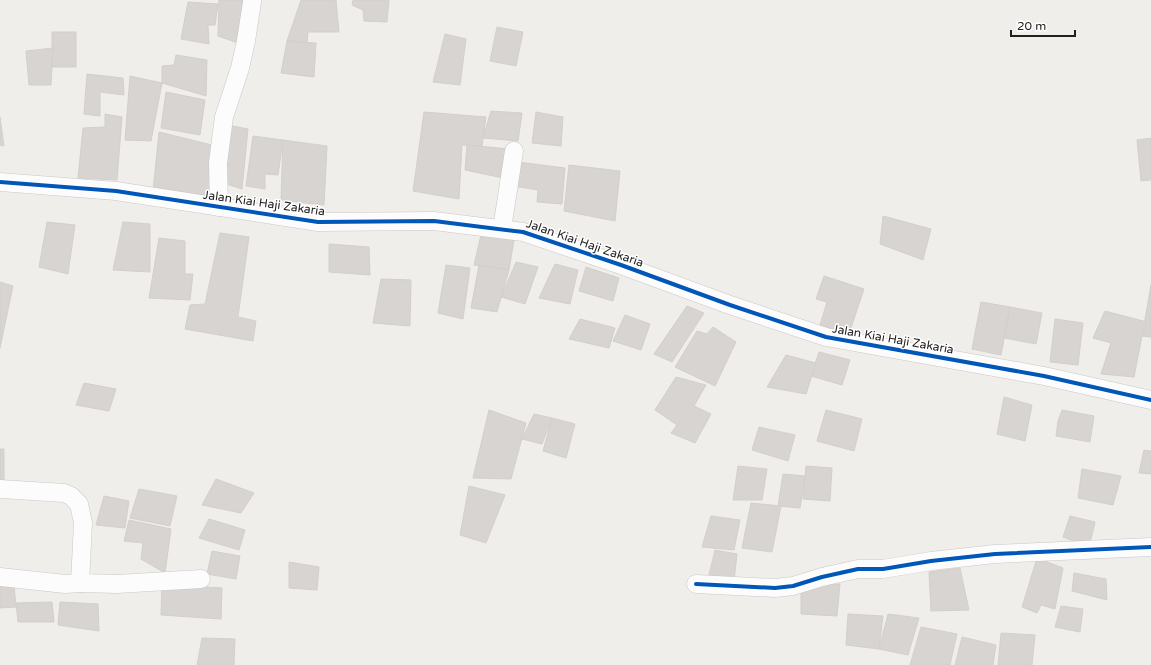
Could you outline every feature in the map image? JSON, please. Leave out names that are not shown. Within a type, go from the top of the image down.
[{"type":"street","points":[[219,207],[218,163],[224,117],[240,68],[252,2]]},
{"type":"street","points":[[502,229],[514,151]]},
{"type":"street","name":"Jalan Kiai Haji Zakaria","points":[[0,182],[116,191],[318,222],[434,221],[523,232],[826,337],[1044,376],[1151,400]]},
{"type":"street","points":[[0,489],[64,493],[71,496],[79,504],[83,523],[80,583]]},
{"type":"street","points":[[696,584],[775,588],[793,586],[822,577],[858,569],[883,569],[931,561],[995,554],[1151,547]]},
{"type":"street","points":[[0,577],[65,584],[117,584],[201,579]]},
{"type":"building","points":[[219,0],[243,0],[238,43],[218,36]]},
{"type":"building","points":[[301,0],[336,0],[339,32],[308,32],[307,42],[287,41]]},
{"type":"building","points":[[353,0],[389,0],[387,22],[364,21],[363,10],[352,5]]},
{"type":"building","points":[[188,2],[218,4],[215,25],[208,25],[209,44],[181,39]]},
{"type":"building","points":[[497,27],[523,32],[516,66],[490,61]]},
{"type":"building","points":[[52,32],[76,32],[76,67],[52,67]]},
{"type":"building","points":[[445,34],[466,39],[460,85],[433,82]]},
{"type":"building","points":[[287,41],[316,43],[314,77],[281,73]]},
{"type":"building","points":[[53,48],[51,85],[29,85],[26,51]]},
{"type":"building","points":[[176,55],[207,60],[206,96],[162,83],[162,66],[174,65]]},
{"type":"building","points":[[87,74],[123,78],[124,95],[100,92],[100,116],[84,114]]},
{"type":"building","points":[[130,76],[162,83],[151,141],[125,140]]},
{"type":"building","points":[[166,92],[205,100],[200,135],[161,128]]},
{"type":"building","points":[[491,111],[522,113],[518,141],[483,138]]},
{"type":"building","points":[[424,112],[486,117],[482,146],[462,145],[459,199],[413,191]]},
{"type":"building","points":[[536,112],[563,117],[561,146],[532,143]]},
{"type":"building","points":[[105,114],[122,117],[117,180],[78,178],[83,128],[105,127]]},
{"type":"building","points":[[0,117],[4,146],[0,145]]},
{"type":"building","points":[[227,125],[248,129],[242,189],[220,182]]},
{"type":"building","points":[[159,132],[216,146],[213,201],[153,191]]},
{"type":"building","points":[[253,136],[283,140],[278,175],[265,174],[265,189],[246,186]]},
{"type":"building","points":[[1151,138],[1151,180],[1141,181],[1137,140]]},
{"type":"building","points":[[283,140],[327,146],[324,205],[281,200]]},
{"type":"building","points":[[467,145],[509,149],[503,178],[465,170]]},
{"type":"building","points":[[518,162],[565,168],[562,204],[537,202],[538,190],[513,186]]},
{"type":"building","points":[[569,165],[620,171],[615,221],[564,211]]},
{"type":"building","points":[[883,216],[931,229],[923,260],[880,244]]},
{"type":"building","points":[[47,222],[75,225],[68,274],[39,267]]},
{"type":"building","points":[[123,222],[150,224],[150,272],[113,270]]},
{"type":"building","points":[[220,233],[249,237],[238,317],[256,321],[253,341],[185,329],[190,305],[205,304]]},
{"type":"building","points":[[481,235],[514,240],[509,270],[474,265]]},
{"type":"building","points":[[159,238],[185,241],[185,274],[193,274],[190,300],[149,298]]},
{"type":"building","points":[[329,244],[369,247],[370,275],[329,272]]},
{"type":"building","points":[[516,262],[538,267],[525,304],[501,297]]},
{"type":"building","points":[[555,264],[578,270],[570,304],[539,298]]},
{"type":"building","points":[[446,265],[470,268],[463,319],[438,313]]},
{"type":"building","points":[[479,265],[509,270],[497,312],[471,308]]},
{"type":"building","points":[[586,267],[619,278],[613,301],[579,291]]},
{"type":"building","points":[[824,276],[864,289],[849,334],[820,325],[827,302],[816,299]]},
{"type":"building","points":[[381,279],[411,280],[410,326],[373,323]]},
{"type":"building","points":[[0,282],[13,286],[0,348]]},
{"type":"building","points":[[1151,285],[1151,337],[1142,336]]},
{"type":"building","points":[[981,302],[1010,307],[1001,355],[972,349]]},
{"type":"building","points":[[687,306],[704,313],[672,362],[654,354]]},
{"type":"building","points":[[1010,307],[1042,313],[1036,344],[1004,338]]},
{"type":"building","points":[[1105,311],[1147,322],[1142,336],[1134,377],[1101,374],[1111,343],[1093,338]]},
{"type":"building","points":[[625,315],[650,324],[641,350],[613,341]]},
{"type":"building","points":[[580,319],[615,328],[609,348],[569,339]]},
{"type":"building","points":[[1055,319],[1083,323],[1078,365],[1050,362]]},
{"type":"building","points":[[713,327],[736,342],[715,386],[675,367],[697,331],[707,334]]},
{"type":"building","points":[[819,352],[850,360],[842,385],[811,376]]},
{"type":"building","points":[[786,355],[816,363],[806,394],[767,387]]},
{"type":"building","points":[[676,377],[706,385],[694,406],[711,414],[695,443],[671,433],[677,425],[655,410]]},
{"type":"building","points":[[84,383],[116,389],[109,411],[76,405]]},
{"type":"building","points":[[1004,397],[1032,405],[1025,441],[997,434]]},
{"type":"building","points":[[489,410],[526,423],[511,479],[473,478]]},
{"type":"building","points":[[826,410],[862,419],[854,451],[817,441]]},
{"type":"building","points":[[1062,410],[1094,416],[1090,442],[1056,436],[1058,421]]},
{"type":"building","points":[[534,414],[552,418],[542,444],[522,439]]},
{"type":"building","points":[[552,418],[575,424],[566,458],[543,451]]},
{"type":"building","points":[[759,427],[795,435],[788,461],[752,450]]},
{"type":"building","points":[[0,449],[4,449],[4,487],[0,486]]},
{"type":"building","points":[[1144,450],[1151,451],[1151,474],[1139,473]]},
{"type":"building","points":[[738,466],[767,469],[762,500],[733,500]]},
{"type":"building","points":[[806,466],[832,468],[830,501],[803,499]]},
{"type":"building","points":[[1082,469],[1121,476],[1113,505],[1078,498]]},
{"type":"building","points":[[783,474],[805,476],[800,508],[778,506]]},
{"type":"building","points":[[216,479],[254,493],[241,513],[202,505]]},
{"type":"building","points":[[469,486],[505,495],[486,543],[460,535]]},
{"type":"building","points":[[139,489],[177,496],[170,526],[130,518]]},
{"type":"building","points":[[104,496],[129,501],[125,528],[96,525]]},
{"type":"building","points":[[751,503],[781,506],[772,552],[742,548]]},
{"type":"building","points":[[711,516],[740,520],[734,550],[702,547]]},
{"type":"building","points":[[1070,516],[1095,522],[1089,547],[1063,537]]},
{"type":"building","points":[[209,519],[245,530],[239,550],[199,538]]},
{"type":"building","points":[[129,520],[171,529],[165,573],[141,559],[143,543],[124,541]]},
{"type":"building","points":[[715,550],[737,554],[734,581],[709,575]]},
{"type":"building","points":[[212,551],[240,556],[236,579],[207,574]]},
{"type":"building","points":[[1037,558],[1063,568],[1055,609],[1041,605],[1037,613],[1022,607]]},
{"type":"building","points":[[289,562],[319,567],[317,590],[289,588]]},
{"type":"building","points":[[960,568],[969,610],[931,611],[929,572]]},
{"type":"building","points":[[1074,573],[1106,579],[1107,600],[1072,591]]},
{"type":"building","points":[[162,584],[222,588],[221,619],[161,615]]},
{"type":"building","points":[[840,584],[837,616],[801,614],[801,586]]},
{"type":"building","points":[[0,585],[14,585],[16,607],[0,608]]},
{"type":"building","points":[[52,602],[54,622],[18,622],[16,603]]},
{"type":"building","points":[[60,602],[98,604],[99,631],[58,625]]},
{"type":"building","points":[[1061,606],[1083,609],[1080,632],[1055,627]]},
{"type":"building","points":[[848,614],[883,616],[879,649],[846,645]]},
{"type":"building","points":[[888,614],[919,618],[908,655],[879,649]]},
{"type":"building","points":[[921,627],[957,634],[950,665],[910,665]]},
{"type":"building","points":[[1001,633],[1035,635],[1032,665],[998,665]]},
{"type":"building","points":[[962,637],[996,645],[993,665],[955,665]]},
{"type":"building","points":[[202,638],[235,639],[234,665],[197,665]]},
{"type":"cycle path","points":[[0,182],[116,191],[318,222],[434,221],[523,232],[826,337],[1044,376],[1151,400]]},
{"type":"cycle path","points":[[696,584],[775,588],[793,586],[822,577],[858,569],[883,569],[931,561],[995,554],[1151,547]]}]
